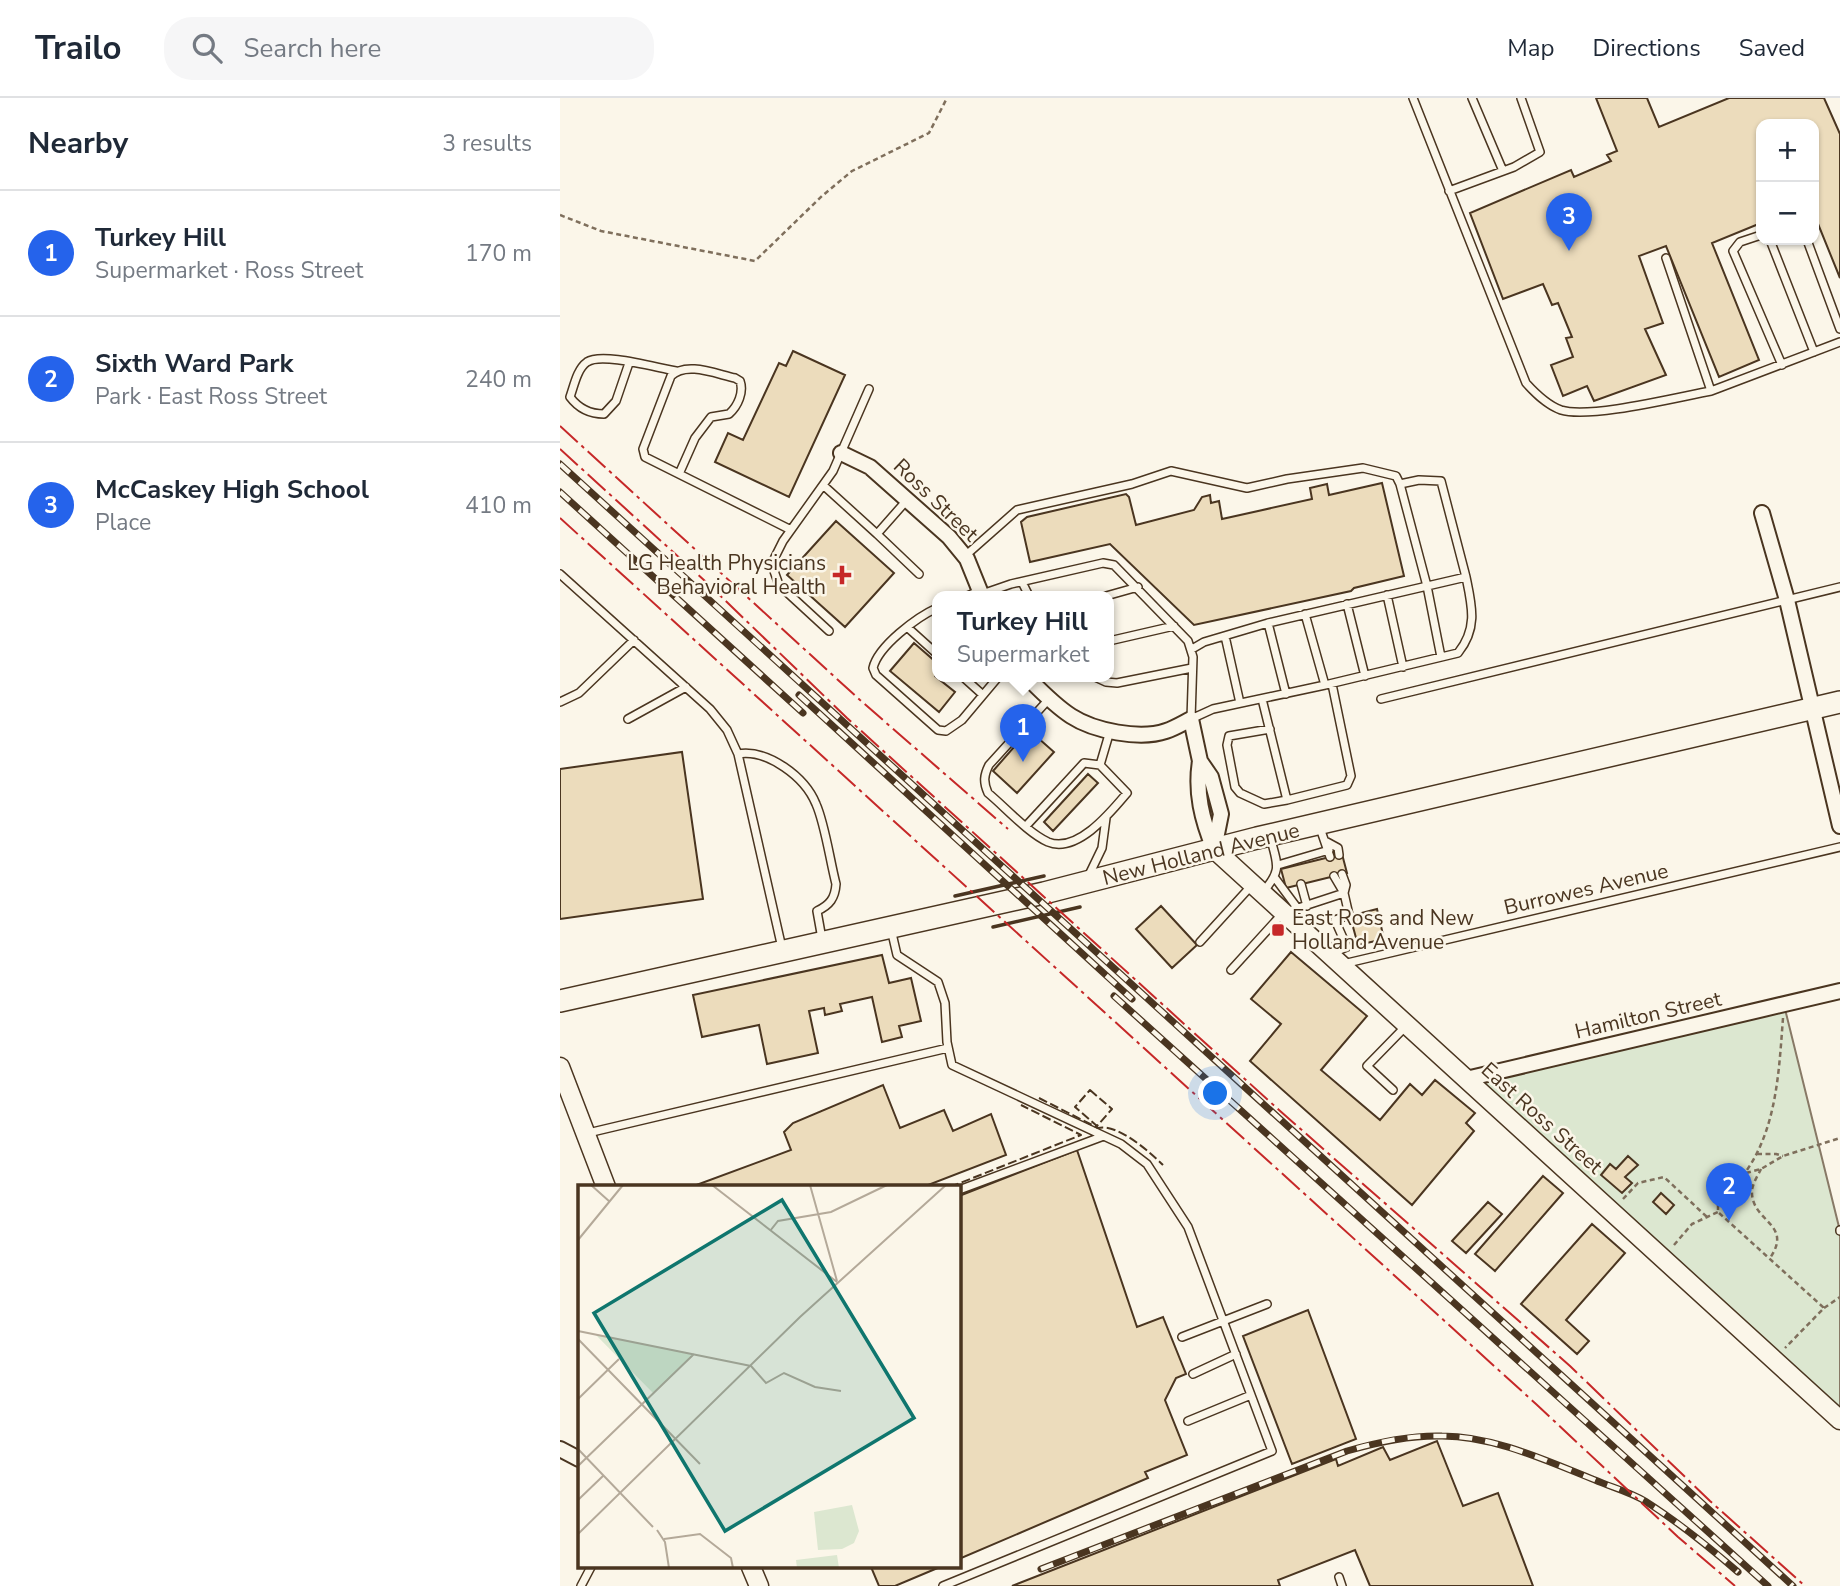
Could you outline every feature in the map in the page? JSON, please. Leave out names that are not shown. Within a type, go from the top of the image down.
[{"type":"main road","name":"New Holland Avenue","points":[[560,1001],[1085,883],[1270,835],[1329,845],[1840,702]]},
{"type":"street","name":"Ross Street","points":[[841,453],[870,467],[949,537],[965,556],[976,591]]},
{"type":"street","points":[[1762,513],[1787,600],[1840,826]]},
{"type":"street","points":[[1033,682],[1082,722],[1110,731],[1160,732],[1191,719],[1200,761],[1211,778],[1221,814],[1214,849]]},
{"type":"street","name":"East Ross Street","points":[[1214,849],[1257,889],[1291,911],[1334,959],[1840,1420]]},
{"type":"street","name":"Hamilton Street","points":[[1466,1079],[1840,991]]},
{"type":"street","points":[[560,1067],[565,1091],[605,1185]]},
{"type":"street","points":[[560,1449],[578,1458]]},
{"type":"street","points":[[751,1568],[759,1586]]},
{"type":"lane","points":[[1413,98],[1527,383],[1541,398],[1560,410],[1592,412],[1711,391],[1840,342]]},
{"type":"lane","points":[[1472,98],[1503,171]]},
{"type":"lane","points":[[1449,191],[1503,171],[1540,152],[1521,98]]},
{"type":"lane","points":[[1756,237],[1740,243],[1733,251],[1782,365]]},
{"type":"lane","points":[[1772,245],[1814,352]]},
{"type":"lane","points":[[1809,245],[1840,329]]},
{"type":"lane","points":[[1666,258],[1711,391]]},
{"type":"lane","points":[[629,363],[616,401],[604,414],[594,414],[577,406],[570,397],[577,375],[586,362],[600,358],[676,371]]},
{"type":"lane","points":[[679,474],[695,438],[711,417],[729,414],[734,410],[742,388],[740,381],[735,378],[685,368],[676,371],[671,376],[643,449],[645,457],[679,474],[791,530]]},
{"type":"lane","points":[[829,631],[779,585],[774,572],[774,559],[833,471],[869,389]]},
{"type":"lane","points":[[965,556],[1017,510],[1132,484],[1171,471],[1247,488],[1363,468],[1396,476],[1427,586],[1441,657]]},
{"type":"lane","points":[[988,591],[1108,563],[1120,568],[1188,641],[1192,649],[1191,719],[1204,712],[1240,703],[1328,685],[1458,653],[1465,643],[1473,615],[1441,481],[1419,480],[1399,484]]},
{"type":"lane","points":[[822,485],[919,574]]},
{"type":"lane","points":[[877,534],[907,500]]},
{"type":"lane","points":[[560,574],[686,687],[719,718],[727,730],[738,754],[783,952]]},
{"type":"lane","points":[[1192,649],[1205,642],[1268,623],[1466,577]]},
{"type":"lane","points":[[1022,582],[1026,591]]},
{"type":"lane","points":[[1114,594],[1138,587]]},
{"type":"lane","points":[[1381,699],[1840,587]]},
{"type":"lane","points":[[1387,595],[1403,667]]},
{"type":"lane","points":[[1347,604],[1365,676]]},
{"type":"lane","points":[[932,613],[907,627],[874,662],[876,675],[938,730],[946,731],[962,720],[994,682]]},
{"type":"lane","points":[[1270,729],[1229,736],[1227,745],[1235,787],[1240,793],[1264,804],[1347,785],[1351,776],[1328,685],[1305,614]]},
{"type":"lane","points":[[1268,623],[1286,694]]},
{"type":"lane","points":[[1114,640],[1174,626]]},
{"type":"lane","points":[[907,627],[932,650]]},
{"type":"lane","points":[[1225,636],[1240,703]]},
{"type":"lane","points":[[560,702],[579,693],[634,640]]},
{"type":"lane","points":[[1106,682],[1117,683],[1192,668]]},
{"type":"lane","points":[[969,682],[983,695]]},
{"type":"lane","points":[[628,719],[686,687]]},
{"type":"lane","points":[[1026,826],[1084,763],[1100,765],[1128,793],[1106,818],[1073,842],[1061,844],[1050,843],[1026,826],[988,793],[985,774],[989,765],[1050,698]]},
{"type":"lane","points":[[1262,699],[1287,800]]},
{"type":"lane","points":[[1100,765],[1110,731]]},
{"type":"lane","points":[[738,754],[750,752],[779,763],[803,784],[816,804],[836,884],[835,895],[827,906],[817,911],[823,943]]},
{"type":"lane","points":[[1085,883],[1102,848],[1106,818]]},
{"type":"lane","points":[[1270,835],[1278,865],[1275,878],[1291,911]]},
{"type":"lane","points":[[1278,865],[1294,863],[1329,845]]},
{"type":"lane","name":"Burrowes Avenue","points":[[1334,959],[1840,847]]},
{"type":"lane","points":[[1334,959],[1347,947],[1335,920],[1349,915],[1344,893],[1346,885],[1338,875]]},
{"type":"lane","points":[[1200,942],[1257,889],[1275,878]]},
{"type":"lane","points":[[1301,884],[1307,906]]},
{"type":"lane","points":[[1231,970],[1291,911],[1344,893]]},
{"type":"lane","points":[[891,928],[897,955],[938,982],[945,1003],[952,1065],[1101,1137],[1121,1144],[1147,1164],[1188,1227],[1272,1451],[943,1586]]},
{"type":"lane","points":[[1393,1090],[1367,1066],[1407,1025]]},
{"type":"lane","points":[[585,1133],[948,1048]]},
{"type":"lane","points":[[961,1189],[1101,1137]]},
{"type":"lane","points":[[1182,1337],[1267,1304]]},
{"type":"lane","points":[[1193,1374],[1236,1354]]},
{"type":"lane","points":[[1188,1422],[1251,1395]]},
{"type":"lane","points":[[581,1586],[590,1568]]},
{"type":"lane","points":[[1339,1577],[1342,1586]]},
{"type":"path","points":[[560,215],[601,231],[755,261],[852,171],[929,133],[947,98]]},
{"type":"path","points":[[1784,1004],[1778,1086],[1757,1154],[1745,1174],[1718,1203],[1718,1212],[1824,1308]]},
{"type":"path","points":[[1745,1174],[1761,1169],[1783,1156],[1840,1138]]},
{"type":"path","points":[[1757,1154],[1783,1156]]},
{"type":"path","points":[[1761,1169],[1752,1188],[1756,1207],[1775,1228],[1778,1237],[1776,1250],[1770,1258]]},
{"type":"path","points":[[1611,1212],[1638,1183],[1664,1177],[1707,1217]]},
{"type":"path","points":[[1734,1185],[1752,1188]]},
{"type":"path","points":[[1662,1258],[1692,1224],[1718,1212]]},
{"type":"path","points":[[1774,1360],[1824,1308],[1840,1297]]},
{"type":"green space","points":[[1784,1005],[1840,1231],[1840,1420],[1466,1079]]},
{"type":"building","points":[[1596,98],[1647,98],[1659,127],[1729,98],[1824,98],[1840,134],[1840,278],[1819,226],[1819,119],[1756,119],[1756,225],[1712,243],[1759,360],[1719,377],[1666,246],[1639,256],[1663,323],[1645,329],[1666,375],[1594,401],[1587,386],[1563,396],[1551,365],[1573,357],[1566,338],[1572,337],[1558,303],[1552,305],[1543,284],[1503,299],[1470,213],[1571,170],[1574,177],[1611,161],[1607,155],[1617,151]]},
{"type":"building","points":[[793,351],[845,375],[789,497],[715,462],[728,433],[743,440],[779,363],[786,366]]},
{"type":"building","points":[[1382,483],[1404,576],[1351,591],[1194,625],[1110,544],[1030,562],[1021,522],[1027,517],[1126,494],[1136,525],[1194,510],[1202,497],[1210,495],[1211,503],[1219,501],[1222,519],[1312,499],[1310,488],[1327,484],[1329,495]]},
{"type":"building","points":[[836,521],[894,573],[845,627],[787,575]]},
{"type":"building","points":[[914,643],[932,659],[932,682],[942,682],[955,692],[939,712],[890,671]]},
{"type":"building","points":[[1029,730],[1054,752],[1017,793],[993,771]]},
{"type":"building","points":[[682,752],[703,899],[560,919],[560,769]]},
{"type":"building","points":[[1088,774],[1098,783],[1053,831],[1044,822]]},
{"type":"building","points":[[1342,854],[1347,873],[1286,888],[1281,869]]},
{"type":"building","points":[[1161,906],[1197,945],[1172,968],[1136,929]]},
{"type":"building","points":[[1377,909],[1384,939],[1358,945],[1350,916]]},
{"type":"building","points":[[1291,952],[1367,1016],[1321,1070],[1380,1120],[1410,1084],[1422,1095],[1435,1080],[1475,1113],[1466,1123],[1474,1131],[1412,1205],[1250,1061],[1281,1024],[1251,999]]},
{"type":"building","points":[[882,955],[889,983],[911,978],[921,1021],[899,1026],[902,1037],[882,1042],[872,997],[840,1004],[842,1011],[825,1015],[824,1008],[809,1011],[818,1053],[767,1064],[759,1025],[702,1037],[693,995]]},
{"type":"building","points":[[883,1085],[900,1128],[944,1110],[953,1131],[991,1114],[1006,1155],[928,1185],[696,1185],[791,1150],[784,1132],[793,1123]]},
{"type":"building","points":[[1077,1150],[1137,1327],[1163,1317],[1186,1374],[1176,1378],[1165,1400],[1187,1455],[1145,1472],[1148,1478],[961,1558],[961,1195]]},
{"type":"building","points":[[1628,1156],[1638,1165],[1625,1177],[1632,1183],[1622,1193],[1601,1175],[1610,1164],[1616,1169]]},
{"type":"building","points":[[1543,1176],[1563,1193],[1495,1271],[1475,1254]]},
{"type":"building","points":[[1661,1193],[1674,1205],[1666,1214],[1653,1202]]},
{"type":"building","points":[[1488,1202],[1502,1214],[1466,1253],[1452,1241]]},
{"type":"building","points":[[1592,1224],[1625,1253],[1566,1320],[1589,1341],[1577,1354],[1521,1304]]},
{"type":"building","points":[[1308,1310],[1356,1439],[1292,1464],[1243,1336]]},
{"type":"building","points":[[1437,1441],[1463,1506],[1498,1493],[1533,1586],[1370,1586],[1355,1550],[1278,1580],[1280,1586],[1012,1586],[1336,1459],[1338,1466],[1383,1447],[1390,1460]]},
{"type":"building","points":[[871,1568],[938,1568],[895,1586],[879,1586]]},
{"type":"railway","points":[[560,464],[1793,1586]]},
{"type":"railway","points":[[560,492],[803,713]]},
{"type":"railway","points":[[799,695],[1132,999]]},
{"type":"railway","points":[[1114,996],[1768,1586]]},
{"type":"railway","points":[[1041,1569],[1347,1451],[1394,1440],[1442,1436],[1501,1445],[1633,1495],[1681,1526],[1738,1572]]},
{"type":"fence","points":[[1090,1090],[1112,1109],[1097,1126],[1075,1107],[1090,1090]]},
{"type":"fence","points":[[1039,1098],[1098,1128],[1123,1134],[1142,1146],[1163,1165]]},
{"type":"fence","points":[[955,1185],[1081,1135],[1021,1105]]},
{"type":"wall","points":[[955,896],[1044,876]]},
{"type":"wall","points":[[993,927],[1080,907]]},
{"type":"power","points":[[560,426],[860,700],[1008,829]]},
{"type":"power","points":[[560,449],[705,581],[847,718],[1279,1110],[1570,1366],[1710,1501],[1805,1586]]},
{"type":"power","points":[[560,518],[1735,1586]]},
{"type":"place","name":"McCaskey High School","points":[[1569,251]]},
{"type":"place","name":"LG Health Physicians Behavioral Health","points":[[842,575]]},
{"type":"place","name":"Turkey Hill","points":[[1023,762]]},
{"type":"place","name":"East Ross and New Holland Avenue","points":[[1278,930]]},
{"type":"place","name":"Sixth Ward Park","points":[[1729,1221]]}]
